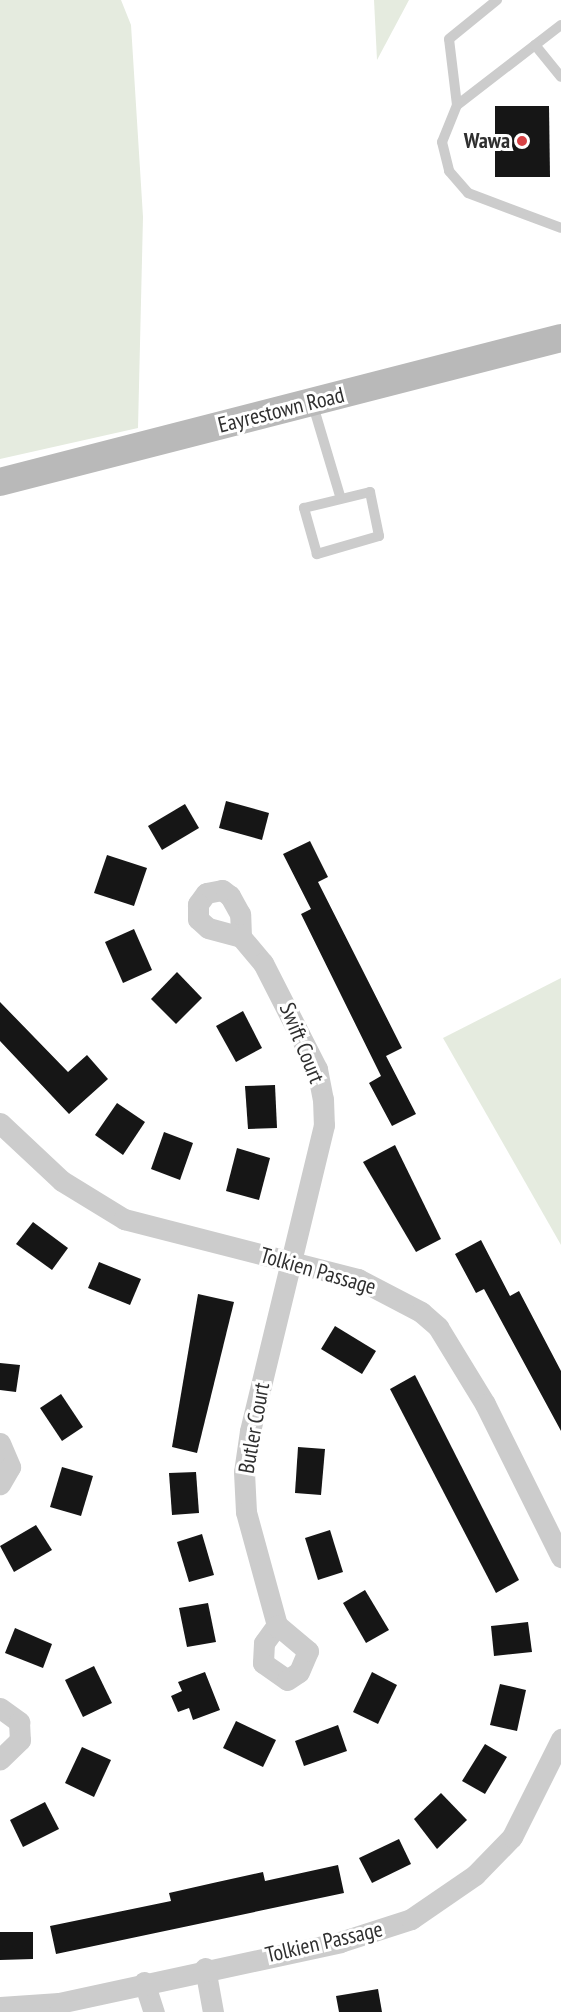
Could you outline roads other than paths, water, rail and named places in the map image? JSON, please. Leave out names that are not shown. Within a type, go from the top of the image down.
[{"type":"street","name":"Eayrestown Road","points":[[0,482],[561,338]]},
{"type":"street","name":"Swift Court","points":[[241,937],[288,1005],[317,1068],[323,1099],[324,1125],[292,1266]]},
{"type":"street","name":"Tolkien Passage","points":[[0,1123],[62,1181],[124,1219],[292,1266],[322,1269],[380,1288],[438,1327],[521,1471],[561,1557]]},
{"type":"street","name":"Butler Court","points":[[277,1625],[246,1512],[244,1472],[249,1431],[292,1266]]},
{"type":"street","points":[[0,1443],[10,1467],[0,1484]]},
{"type":"street","points":[[0,1708],[19,1722],[20,1740],[0,1759]]},
{"type":"street","name":"Tolkien Passage","points":[[0,2007],[59,2002],[205,1968],[364,1935],[411,1920],[455,1891],[512,1837],[561,1739]]},
{"type":"street","points":[[205,1968],[213,2012]]},
{"type":"street","points":[[144,1982],[154,2012]]},
{"type":"lane","points":[[497,0],[449,39],[457,105],[442,142],[455,181],[474,196],[561,228]]},
{"type":"lane","points":[[457,105],[561,25]]},
{"type":"lane","points":[[536,45],[561,77]]},
{"type":"lane","points":[[312,402],[340,496]]},
{"type":"lane","points":[[370,492],[379,536],[317,554],[304,508],[340,496],[370,492]]},
{"type":"place","name":"Wawa","points":[[522,141]]}]
